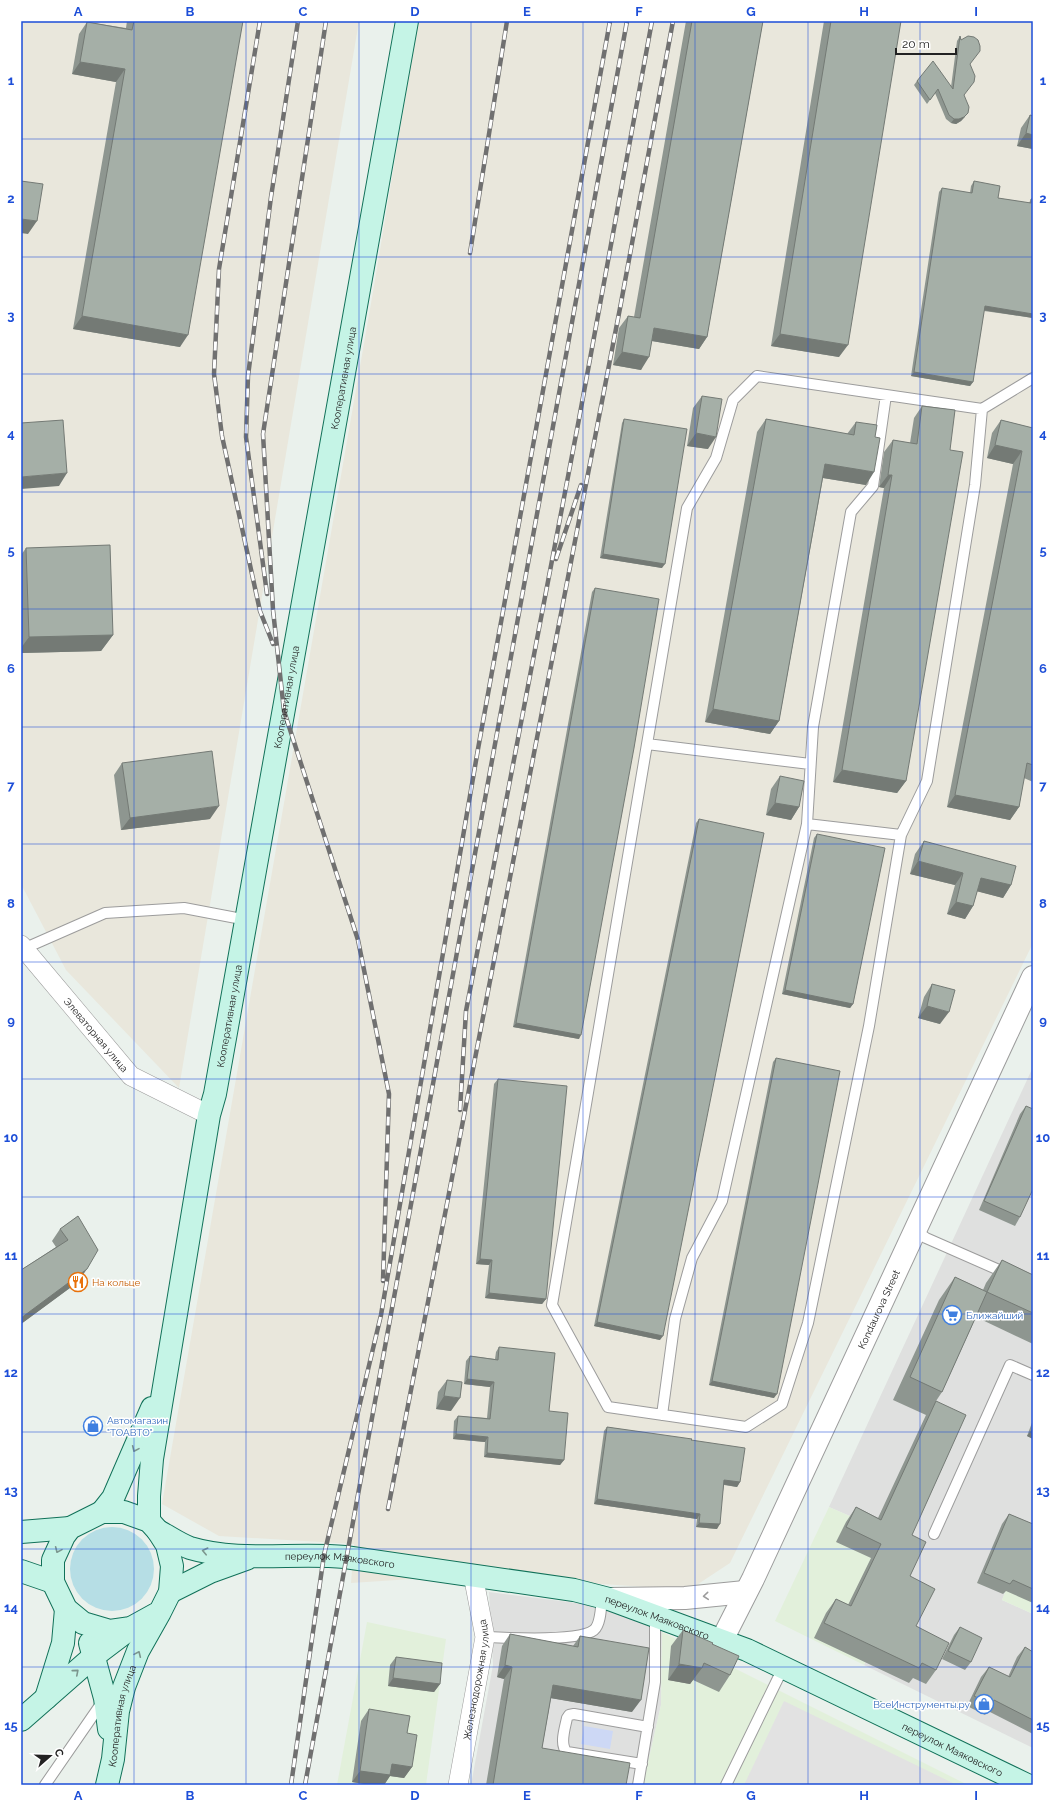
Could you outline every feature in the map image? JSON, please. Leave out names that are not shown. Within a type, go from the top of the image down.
[{"type":"main road","name":"Кооперативная улица","points":[[153,1526],[149,1496],[152,1459],[209,1115],[215,1094],[247,920],[407,21]]},
{"type":"main road","name":"Кооперативная улица","points":[[102,1512],[113,1498],[166,1374]]},
{"type":"main road","points":[[21,1532],[70,1528],[102,1512],[124,1512],[153,1526],[189,1548],[215,1553],[257,1556]]},
{"type":"main road","points":[[21,1720],[94,1656],[131,1628],[160,1612],[170,1592],[172,1566],[167,1545],[153,1526]]},
{"type":"main road","points":[[70,1528],[64,1536],[53,1560],[53,1582],[66,1609],[83,1623],[110,1631],[131,1628]]},
{"type":"main road","name":"переулок Маяковского","points":[[257,1556],[324,1555],[574,1590],[606,1598],[722,1640],[784,1668],[1027,1785]]},
{"type":"main road","points":[[170,1592],[210,1572],[257,1556]]},
{"type":"main road","points":[[21,1571],[53,1582]]},
{"type":"main road","points":[[46,1698],[63,1643],[66,1609]]},
{"type":"main road","name":"Кооперативная улица","points":[[112,1759],[118,1711],[124,1687],[138,1651],[160,1612]]},
{"type":"main road","name":"Кооперативная улица","points":[[83,1623],[94,1656],[105,1698],[112,1759]]},
{"type":"main road","points":[[107,1785],[112,1759]]},
{"type":"street","name":"Элеваторная улица","points":[[22,947],[131,1076],[209,1115]]},
{"type":"street","name":"Kondaurova Street","points":[[722,1640],[745,1592],[753,1579],[1033,976]]},
{"type":"street","name":"Железнодорожная улица","points":[[458,1785],[485,1637],[473,1575]]},
{"type":"street","points":[[606,1598],[685,1598],[745,1592]]},
{"type":"lane","points":[[982,409],[975,485],[927,781],[901,835],[869,1026],[808,1323],[782,1404],[746,1427],[608,1407],[552,1305],[687,508],[716,458],[733,400],[757,376],[982,409],[1033,378]]},
{"type":"lane","points":[[662,1414],[674,1319],[692,1258],[722,1201],[807,824],[812,727],[851,512],[873,486],[886,395]]},
{"type":"lane","points":[[647,744],[810,764]]},
{"type":"lane","points":[[807,824],[901,835]]},
{"type":"lane","points":[[22,947],[105,913],[184,908],[247,920]]},
{"type":"lane","points":[[914,1230],[926,1238],[1033,1285]]},
{"type":"lane","points":[[934,1534],[1010,1365],[1033,1374]]},
{"type":"lane","points":[[485,1637],[527,1639],[565,1637],[590,1632],[595,1629],[598,1624],[606,1598]]},
{"type":"lane","points":[[638,1785],[655,1682],[655,1616]]},
{"type":"lane","points":[[726,1785],[784,1668]]},
{"type":"lane","points":[[45,1785],[105,1698]]},
{"type":"lane","points":[[642,1764],[567,1752],[564,1749],[563,1744],[567,1718],[569,1715],[574,1714],[648,1727]]},
{"type":"shaded area","points":[[21,21],[359,21],[179,1088],[66,970],[21,884]]},
{"type":"shaded area","points":[[418,21],[1033,21],[1033,943],[730,1563],[689,1590],[473,1575],[351,1583],[354,1544],[219,1536],[162,1504],[374,286]]},
{"type":"shaded area","points":[[1033,1067],[1033,1522],[1002,1600],[1033,1614],[1033,1748],[864,1665],[921,1547],[829,1507]]},
{"type":"shaded area","points":[[829,1507],[921,1547],[864,1665],[775,1621]]},
{"type":"shaded area","points":[[1033,1522],[1033,1614],[1002,1600]]},
{"type":"shaded area","points":[[112,1527],[128,1530],[142,1539],[151,1553],[154,1569],[151,1585],[142,1599],[128,1608],[112,1611],[96,1608],[82,1599],[73,1585],[70,1569],[73,1553],[82,1539],[96,1530]]},
{"type":"shaded area","points":[[489,1592],[609,1607],[662,1632],[661,1705],[643,1785],[471,1785],[493,1665]]},
{"type":"shaded area","points":[[367,1622],[446,1639],[426,1785],[337,1785]]},
{"type":"shaded area","points":[[662,1632],[968,1785],[643,1785],[661,1705]]},
{"type":"shaded area","points":[[784,1701],[957,1785],[744,1785]]},
{"type":"shaded area","points":[[584,1726],[613,1731],[610,1749],[581,1744]]},
{"type":"building","points":[[134,21],[243,21],[188,335],[82,316],[125,69],[80,62],[87,22],[132,30]]},
{"type":"building","points":[[692,21],[763,21],[707,337],[654,328],[649,357],[622,352],[628,316],[640,318]]},
{"type":"building","points":[[831,21],[901,21],[848,345],[780,334]]},
{"type":"building","points":[[960,36],[961,40],[968,36],[974,37],[978,40],[980,51],[970,64],[975,76],[974,82],[964,95],[969,107],[968,113],[964,117],[954,119],[949,115],[938,89],[930,100],[917,81],[933,61],[953,89]]},
{"type":"building","points":[[1030,115],[1033,116],[1033,135],[1026,133]]},
{"type":"building","points":[[21,181],[43,184],[37,221],[21,219]]},
{"type":"building","points":[[974,181],[1000,186],[998,198],[1031,203],[1031,199],[1033,199],[1033,314],[985,306],[973,382],[914,372],[942,188],[972,193]]},
{"type":"building","points":[[702,396],[722,399],[716,437],[696,433]]},
{"type":"building","points":[[922,406],[955,410],[950,450],[963,452],[906,781],[842,770],[892,475],[888,475],[893,440],[917,444]]},
{"type":"building","points":[[624,419],[687,429],[665,564],[603,554]]},
{"type":"building","points":[[766,419],[854,435],[856,422],[877,425],[875,437],[880,438],[874,472],[825,464],[779,721],[713,709]]},
{"type":"building","points":[[63,420],[67,473],[21,477],[21,423]]},
{"type":"building","points":[[1001,420],[1033,428],[1033,765],[1027,763],[1019,807],[955,795],[1022,451],[995,445]]},
{"type":"building","points":[[110,545],[113,635],[29,637],[26,548]]},
{"type":"building","points":[[595,588],[659,599],[634,748],[581,1035],[516,1023]]},
{"type":"building","points":[[212,751],[219,806],[130,818],[122,763]]},
{"type":"building","points":[[780,776],[804,781],[799,807],[775,803]]},
{"type":"building","points":[[699,819],[764,833],[663,1336],[597,1322]]},
{"type":"building","points":[[817,834],[885,848],[853,1004],[785,990]]},
{"type":"building","points":[[924,841],[1016,866],[1011,885],[981,878],[973,906],[956,902],[963,873],[918,861]]},
{"type":"building","points":[[932,984],[955,990],[949,1012],[927,1006]]},
{"type":"building","points":[[776,1058],[840,1071],[777,1394],[712,1381]]},
{"type":"building","points":[[498,1079],[567,1086],[546,1299],[489,1293],[492,1260],[480,1259]]},
{"type":"building","points":[[1026,1106],[1033,1109],[1033,1189],[1020,1217],[984,1201]]},
{"type":"building","points":[[78,1216],[98,1250],[87,1269],[21,1318],[21,1270],[68,1240],[60,1229]]},
{"type":"building","points":[[1002,1260],[1033,1275],[1033,1313],[987,1292]]},
{"type":"building","points":[[955,1277],[987,1292],[942,1392],[910,1377]]},
{"type":"building","points":[[499,1347],[555,1353],[549,1411],[568,1413],[564,1460],[487,1453],[488,1437],[456,1434],[458,1416],[490,1419],[494,1382],[467,1379],[470,1356],[498,1360]]},
{"type":"building","points":[[447,1380],[462,1382],[460,1398],[444,1396]]},
{"type":"building","points":[[936,1401],[966,1415],[912,1535],[926,1542],[910,1576],[935,1589],[916,1626],[949,1643],[936,1670],[922,1663],[919,1668],[824,1623],[836,1599],[851,1606],[881,1544],[846,1527],[856,1507],[881,1520]]},
{"type":"building","points":[[607,1427],[745,1448],[740,1482],[724,1480],[720,1524],[699,1523],[700,1514],[597,1499]]},
{"type":"building","points":[[1009,1514],[1033,1524],[1033,1589],[1013,1580],[1010,1584],[984,1573]]},
{"type":"building","points":[[960,1627],[982,1638],[971,1662],[948,1651]]},
{"type":"building","points":[[683,1630],[739,1656],[730,1675],[704,1663],[702,1668],[679,1664]]},
{"type":"building","points":[[510,1634],[578,1647],[580,1636],[649,1648],[641,1700],[553,1685],[542,1748],[630,1763],[626,1785],[493,1785],[512,1667],[505,1665]]},
{"type":"building","points":[[1025,1647],[1033,1652],[1033,1720],[994,1700],[992,1705],[974,1696],[989,1667],[1010,1677]]},
{"type":"building","points":[[396,1657],[442,1663],[440,1684],[393,1678]]},
{"type":"building","points":[[369,1709],[410,1716],[407,1733],[417,1735],[412,1767],[392,1764],[390,1775],[360,1771]]},
{"type":"railway","points":[[260,21],[219,269],[214,374],[222,436],[260,611],[273,644]]},
{"type":"railway","points":[[267,594],[246,437],[248,376],[271,197],[298,21]]},
{"type":"railway","points":[[326,21],[263,434],[273,610],[284,711],[358,940],[389,1094],[383,1281]]},
{"type":"railway","points":[[470,253],[507,21]]},
{"type":"railway","points":[[291,1785],[324,1555],[381,1315],[478,749],[610,21]]},
{"type":"railway","points":[[305,1785],[627,21]]},
{"type":"railway","points":[[460,1110],[466,1011],[579,419],[652,21]]},
{"type":"railway","points":[[388,1509],[621,303],[673,21]]},
{"type":"railway","points":[[556,559],[581,485]]},
{"type":"place","name":"На кольце","points":[[78,1282]]},
{"type":"place","name":"Ближайший","points":[[952,1315]]},
{"type":"place","name":"Автомагазин \"ТОАВТО\"","points":[[93,1426]]},
{"type":"place","name":"ВсеИнструменты.ру","points":[[984,1704]]}]
